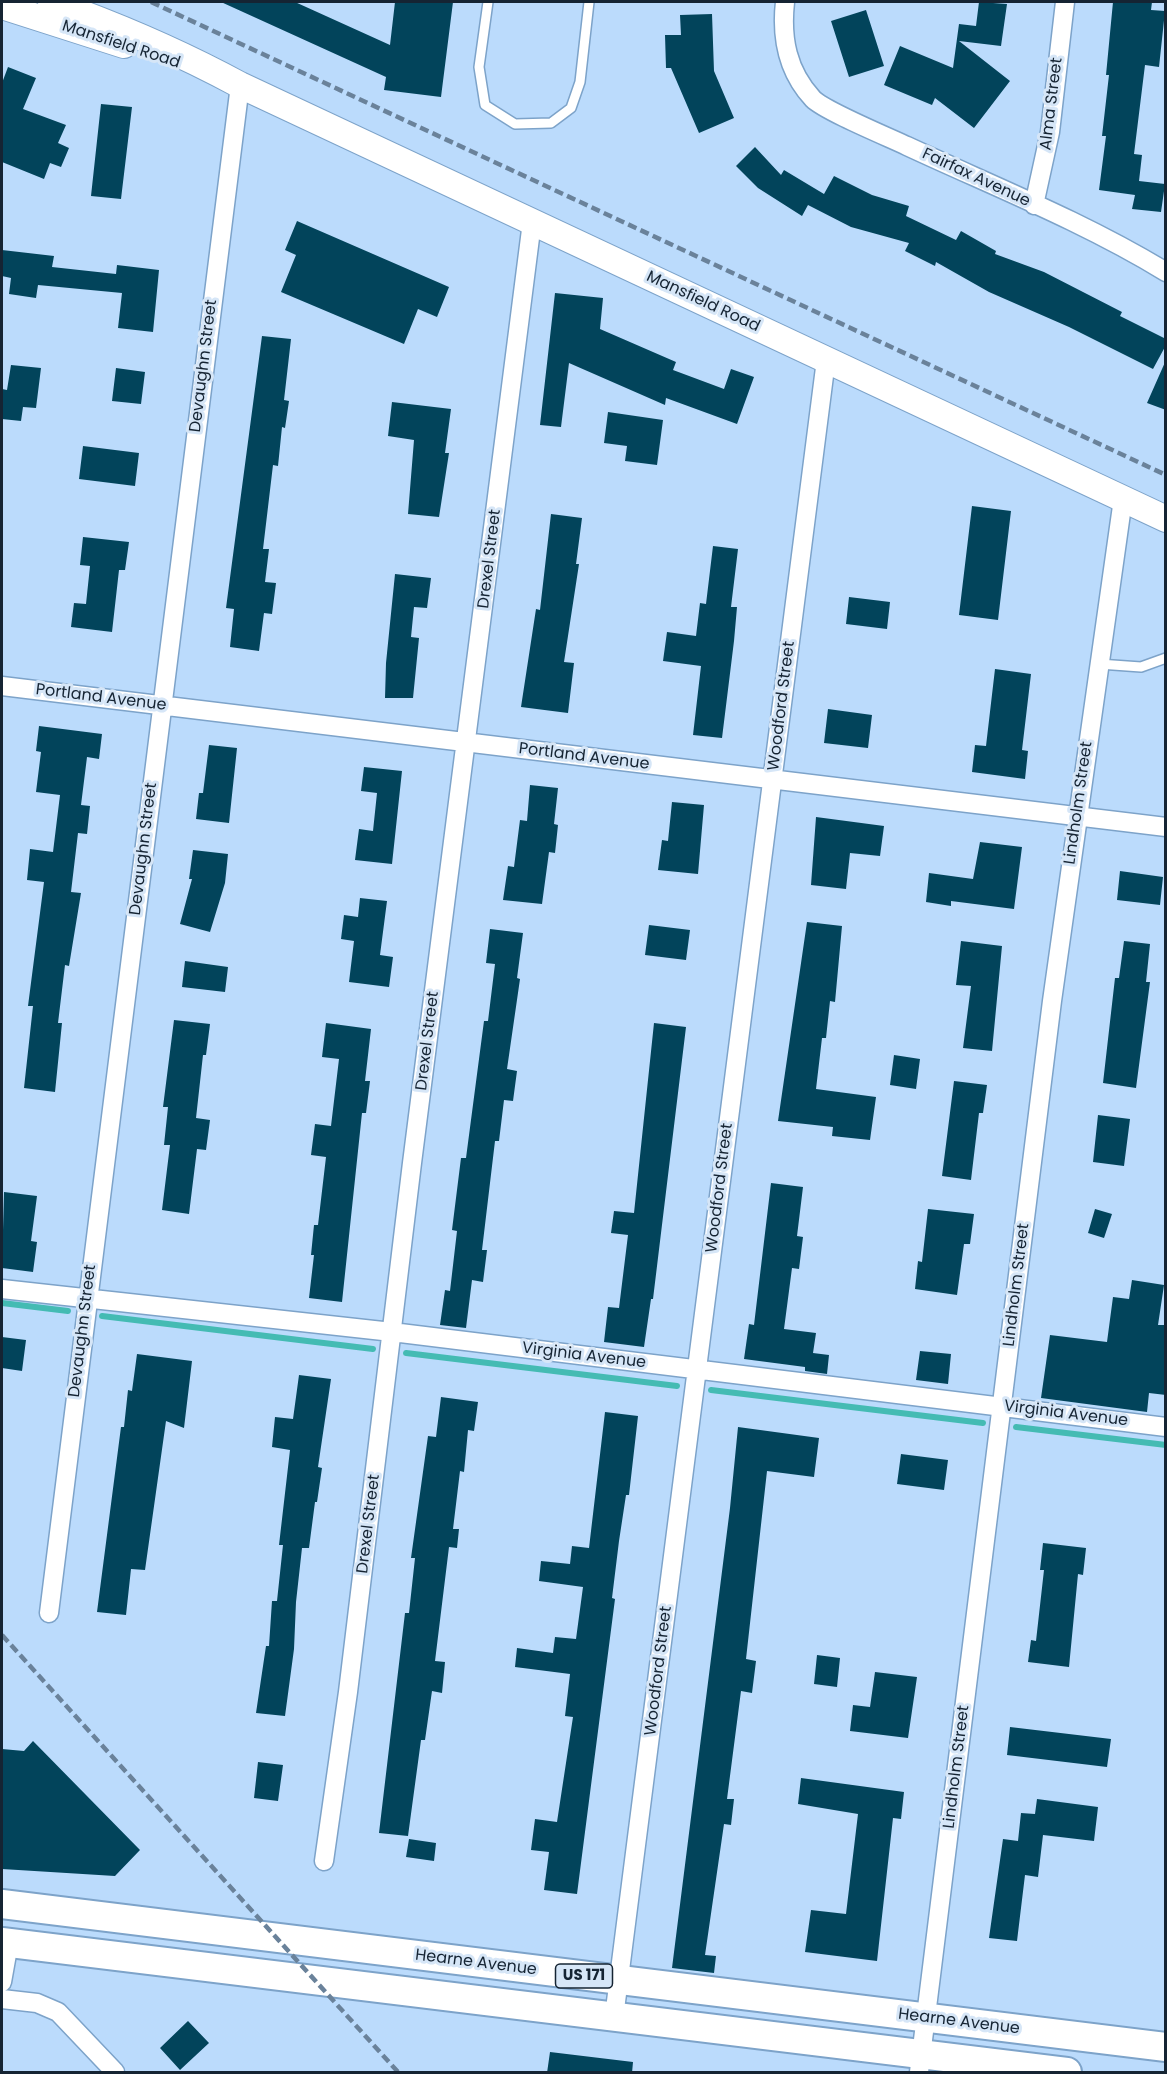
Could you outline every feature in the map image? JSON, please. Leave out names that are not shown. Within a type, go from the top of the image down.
[{"type":"main road","name":"Mansfield Road","points":[[51,2],[109,22],[195,60],[240,85],[1166,519]]},
{"type":"main road","name":"Mansfield Road","points":[[2,6],[152,53],[240,85]]},
{"type":"main road","name":"Hearne Avenue","points":[[2,1904],[1166,2047]]},
{"type":"main road","name":"US 171","points":[[5,1942],[614,2017],[920,2064],[1067,2073]]},
{"type":"street","name":"Fairfax Avenue","points":[[785,2],[783,33],[788,58],[795,74],[814,100],[1124,246],[1166,272]]},
{"type":"street","name":"Alma Street","points":[[1034,205],[1050,132],[1065,2]]},
{"type":"street","name":"Devaughn Street","points":[[49,1613],[240,85]]},
{"type":"street","name":"Drexel Street","points":[[324,1861],[350,1681],[532,222]]},
{"type":"street","name":"Woodford Street","points":[[614,2017],[826,360]]},
{"type":"street","name":"Lindholm Street","points":[[920,2064],[1077,816],[1123,499]]},
{"type":"street","name":"Portland Avenue","points":[[2,686],[1166,827]]},
{"type":"street","name":"Virginia Avenue","points":[[2,1289],[392,1332],[696,1371],[1166,1426]]},
{"type":"street","points":[[2,1982],[5,1942]]},
{"type":"street","points":[[2,1999],[37,2003],[58,2012],[115,2073]]},
{"type":"lane","points":[[488,2],[479,67],[484,105],[515,124],[551,123],[571,108],[580,82],[589,2]]},
{"type":"lane","points":[[1100,664],[1142,667],[1166,658]]},
{"type":"building","points":[[221,2],[295,2],[390,45],[395,2],[453,2],[441,97],[384,90],[386,77]]},
{"type":"building","points":[[979,2],[1007,4],[1001,46],[959,41],[1010,81],[974,128],[935,98],[932,105],[884,85],[900,46],[953,68],[959,24],[976,26]]},
{"type":"building","points":[[1113,2],[1152,2],[1151,10],[1165,11],[1159,67],[1145,65],[1134,154],[1142,155],[1139,181],[1165,184],[1161,212],[1132,209],[1135,195],[1099,190],[1106,136],[1102,136],[1109,75],[1106,75]]},
{"type":"building","points":[[866,10],[884,66],[849,77],[831,21]]},
{"type":"building","points":[[712,14],[714,71],[734,118],[699,133],[671,68],[666,68],[665,35],[681,35],[680,15]]},
{"type":"building","points":[[8,67],[36,78],[23,109],[66,125],[58,143],[69,148],[61,167],[50,163],[44,179],[2,162],[2,83]]},
{"type":"building","points":[[101,104],[132,107],[121,199],[91,196]]},
{"type":"building","points":[[755,147],[781,175],[784,170],[824,194],[834,176],[872,195],[909,206],[906,216],[956,240],[961,231],[996,251],[995,254],[1044,272],[1122,312],[1120,316],[1166,339],[1166,345],[1153,369],[1069,327],[989,292],[936,262],[935,266],[905,251],[909,243],[851,227],[808,205],[802,216],[758,188],[736,166]]},
{"type":"building","points":[[297,221],[449,287],[437,317],[418,309],[404,344],[281,292],[296,255],[285,250]]},
{"type":"building","points":[[2,250],[54,256],[52,267],[116,274],[117,265],[159,270],[153,332],[118,328],[122,293],[38,285],[36,298],[9,294],[11,278],[2,276]]},
{"type":"building","points":[[555,293],[603,298],[600,329],[676,362],[673,370],[724,389],[731,369],[754,377],[737,424],[666,398],[665,405],[569,363],[561,427],[540,425]]},
{"type":"building","points":[[262,336],[291,339],[284,400],[289,401],[285,428],[282,427],[278,466],[273,465],[263,549],[269,549],[265,582],[276,583],[272,614],[264,613],[259,651],[230,647],[234,609],[226,608]]},
{"type":"building","points":[[1166,360],[1166,410],[1147,403]]},
{"type":"building","points":[[11,365],[41,368],[36,408],[23,407],[21,421],[2,419],[2,389],[7,390]]},
{"type":"building","points":[[116,368],[145,372],[141,404],[112,401]]},
{"type":"building","points":[[392,402],[451,409],[445,453],[449,453],[439,517],[408,514],[414,440],[388,436]]},
{"type":"building","points":[[608,412],[663,420],[657,465],[625,461],[627,446],[604,443]]},
{"type":"building","points":[[83,446],[139,453],[135,486],[79,479]]},
{"type":"building","points":[[972,506],[1011,511],[998,620],[959,615]]},
{"type":"building","points":[[551,514],[582,518],[576,564],[579,564],[564,662],[574,663],[568,713],[521,707],[536,609],[540,610]]},
{"type":"building","points":[[83,537],[129,542],[125,570],[119,570],[112,632],[71,627],[74,603],[86,604],[90,566],[80,565]]},
{"type":"building","points":[[713,546],[738,549],[731,607],[737,607],[722,738],[693,735],[701,666],[663,661],[667,632],[696,636],[700,603],[706,604]]},
{"type":"building","points":[[395,574],[431,578],[427,608],[414,607],[411,637],[419,638],[413,698],[385,698],[386,663]]},
{"type":"building","points":[[849,597],[890,602],[887,629],[846,624]]},
{"type":"building","points":[[995,669],[1031,674],[1022,750],[1028,751],[1025,779],[972,772],[975,745],[986,746]]},
{"type":"building","points":[[828,709],[872,715],[868,748],[824,743]]},
{"type":"building","points":[[39,726],[102,734],[99,759],[87,757],[81,805],[90,806],[87,834],[78,833],[71,892],[81,893],[69,966],[65,965],[58,1023],[62,1023],[55,1092],[24,1088],[33,1006],[28,1006],[44,882],[27,880],[30,849],[53,852],[60,795],[36,792],[41,752],[36,751]]},
{"type":"building","points":[[209,745],[237,748],[229,823],[196,819],[199,793],[203,793]]},
{"type":"building","points":[[364,767],[402,771],[392,864],[355,860],[359,829],[373,831],[377,793],[361,791]]},
{"type":"building","points":[[530,785],[558,788],[554,824],[558,825],[555,853],[549,852],[542,904],[503,900],[508,866],[514,867],[520,820],[527,821]]},
{"type":"building","points":[[672,802],[704,805],[698,874],[658,870],[662,840],[668,841]]},
{"type":"building","points":[[816,817],[884,826],[880,856],[850,853],[846,889],[811,885]]},
{"type":"building","points":[[980,842],[1022,847],[1014,909],[951,901],[951,906],[926,902],[929,873],[973,879]]},
{"type":"building","points":[[193,850],[228,854],[225,883],[210,932],[180,924],[192,879],[189,879]]},
{"type":"building","points":[[1120,871],[1163,877],[1160,905],[1117,900]]},
{"type":"building","points":[[360,898],[387,901],[380,955],[393,957],[389,987],[349,982],[354,941],[341,939],[344,915],[358,917]]},
{"type":"building","points":[[807,922],[842,926],[835,1002],[830,1001],[826,1038],[822,1038],[816,1089],[876,1097],[870,1140],[832,1136],[833,1127],[778,1121]]},
{"type":"building","points":[[649,925],[690,930],[686,960],[645,955]]},
{"type":"building","points":[[490,929],[523,933],[517,978],[520,979],[507,1069],[517,1071],[513,1101],[504,1100],[499,1141],[495,1141],[482,1250],[487,1250],[483,1282],[472,1280],[466,1328],[440,1325],[445,1290],[450,1291],[457,1231],[452,1230],[461,1158],[466,1158],[484,1021],[488,1021],[495,964],[486,963]]},
{"type":"building","points":[[961,941],[1002,946],[992,1051],[963,1048],[971,986],[956,985]]},
{"type":"building","points":[[1124,941],[1150,944],[1146,982],[1150,982],[1136,1088],[1103,1083],[1115,978],[1119,978]]},
{"type":"building","points":[[185,961],[228,967],[225,992],[182,987]]},
{"type":"building","points":[[174,1020],[210,1024],[206,1055],[203,1055],[196,1118],[210,1120],[206,1150],[197,1149],[189,1214],[162,1210],[170,1145],[164,1145],[168,1107],[163,1107]]},
{"type":"building","points":[[326,1023],[371,1029],[365,1081],[370,1081],[366,1113],[362,1113],[342,1302],[309,1298],[314,1255],[311,1255],[314,1225],[318,1225],[326,1157],[311,1155],[315,1124],[331,1126],[339,1059],[322,1057]]},
{"type":"building","points":[[654,1023],[686,1027],[653,1299],[651,1299],[644,1347],[604,1342],[608,1307],[619,1308],[628,1235],[611,1233],[614,1211],[634,1213]]},
{"type":"building","points":[[894,1055],[920,1059],[916,1089],[890,1085]]},
{"type":"building","points":[[954,1081],[987,1085],[983,1113],[979,1113],[971,1180],[942,1176]]},
{"type":"building","points":[[1098,1115],[1130,1119],[1124,1166],[1093,1162]]},
{"type":"building","points":[[771,1183],[803,1187],[797,1236],[803,1237],[799,1269],[792,1268],[784,1329],[816,1333],[813,1353],[829,1355],[827,1374],[805,1371],[805,1367],[744,1359],[749,1324],[754,1325]]},
{"type":"building","points":[[4,1192],[37,1196],[31,1241],[37,1242],[33,1272],[2,1268]]},
{"type":"building","points":[[928,1209],[974,1214],[970,1244],[964,1244],[957,1295],[915,1289],[918,1261],[922,1262]]},
{"type":"building","points":[[1095,1209],[1112,1214],[1104,1238],[1088,1233]]},
{"type":"building","points":[[1132,1280],[1164,1285],[1158,1325],[1166,1325],[1166,1395],[1149,1393],[1147,1412],[1041,1398],[1050,1335],[1107,1342],[1113,1297],[1129,1299]]},
{"type":"building","points":[[2,1337],[26,1340],[22,1371],[2,1368]]},
{"type":"building","points":[[920,1351],[951,1354],[948,1384],[916,1380]]},
{"type":"building","points":[[137,1354],[192,1361],[184,1428],[166,1421],[145,1570],[131,1569],[126,1615],[97,1612],[121,1427],[124,1427],[128,1390],[132,1391]]},
{"type":"building","points":[[299,1375],[331,1379],[318,1467],[322,1468],[317,1502],[315,1502],[309,1548],[302,1548],[294,1649],[285,1716],[256,1713],[266,1646],[269,1646],[272,1601],[277,1601],[283,1545],[279,1545],[290,1450],[272,1447],[275,1417],[293,1419]]},
{"type":"building","points":[[441,1397],[478,1402],[474,1431],[468,1430],[464,1472],[460,1471],[453,1529],[459,1529],[457,1548],[449,1547],[435,1661],[445,1662],[442,1693],[432,1691],[425,1740],[421,1740],[408,1836],[379,1833],[405,1613],[409,1613],[415,1558],[411,1558],[428,1436],[436,1437]]},
{"type":"building","points":[[605,1412],[638,1416],[629,1495],[626,1495],[619,1541],[612,1598],[615,1599],[577,1894],[544,1890],[549,1852],[531,1850],[535,1819],[557,1822],[573,1717],[565,1716],[570,1674],[515,1667],[517,1648],[553,1653],[555,1637],[576,1639],[583,1587],[539,1581],[541,1561],[570,1564],[572,1546],[589,1548]]},
{"type":"building","points":[[738,1427],[819,1438],[814,1477],[767,1471],[746,1659],[756,1661],[752,1693],[741,1691],[727,1799],[734,1799],[731,1825],[724,1824],[705,1955],[716,1956],[714,1973],[672,1968],[730,1508]]},
{"type":"building","points":[[901,1454],[948,1460],[944,1490],[897,1484]]},
{"type":"building","points":[[1043,1543],[1086,1548],[1083,1575],[1078,1574],[1069,1667],[1028,1662],[1031,1640],[1036,1641],[1044,1570],[1040,1570]]},
{"type":"building","points":[[817,1655],[840,1658],[837,1687],[814,1684]]},
{"type":"building","points":[[875,1672],[917,1677],[908,1738],[850,1731],[853,1705],[870,1707]]},
{"type":"building","points":[[1010,1727],[1111,1739],[1107,1767],[1007,1755]]},
{"type":"building","points":[[33,1741],[140,1850],[115,1876],[2,1869],[2,1749],[24,1751]]},
{"type":"building","points":[[258,1762],[283,1765],[278,1801],[254,1798]]},
{"type":"building","points":[[801,1778],[904,1792],[901,1819],[893,1818],[877,1961],[805,1952],[811,1910],[846,1914],[858,1814],[798,1804]]},
{"type":"building","points":[[1037,1799],[1098,1807],[1094,1841],[1043,1835],[1038,1877],[1025,1875],[1017,1941],[989,1938],[1003,1839],[1018,1841],[1021,1813],[1035,1814]]},
{"type":"building","points":[[409,1839],[436,1843],[434,1861],[406,1857]]},
{"type":"building","points":[[188,2021],[209,2043],[180,2070],[160,2048]]},
{"type":"building","points":[[550,2052],[633,2062],[632,2073],[547,2073]]},
{"type":"waterway","points":[[2,1303],[68,1311]]},
{"type":"waterway","points":[[102,1316],[373,1349]]},
{"type":"waterway","points":[[406,1353],[677,1386]]},
{"type":"waterway","points":[[711,1390],[983,1423]]},
{"type":"waterway","points":[[1016,1427],[1166,1445]]},
{"type":"railway","points":[[151,2],[1166,475]]},
{"type":"railway","points":[[2,1635],[398,2072]]}]
